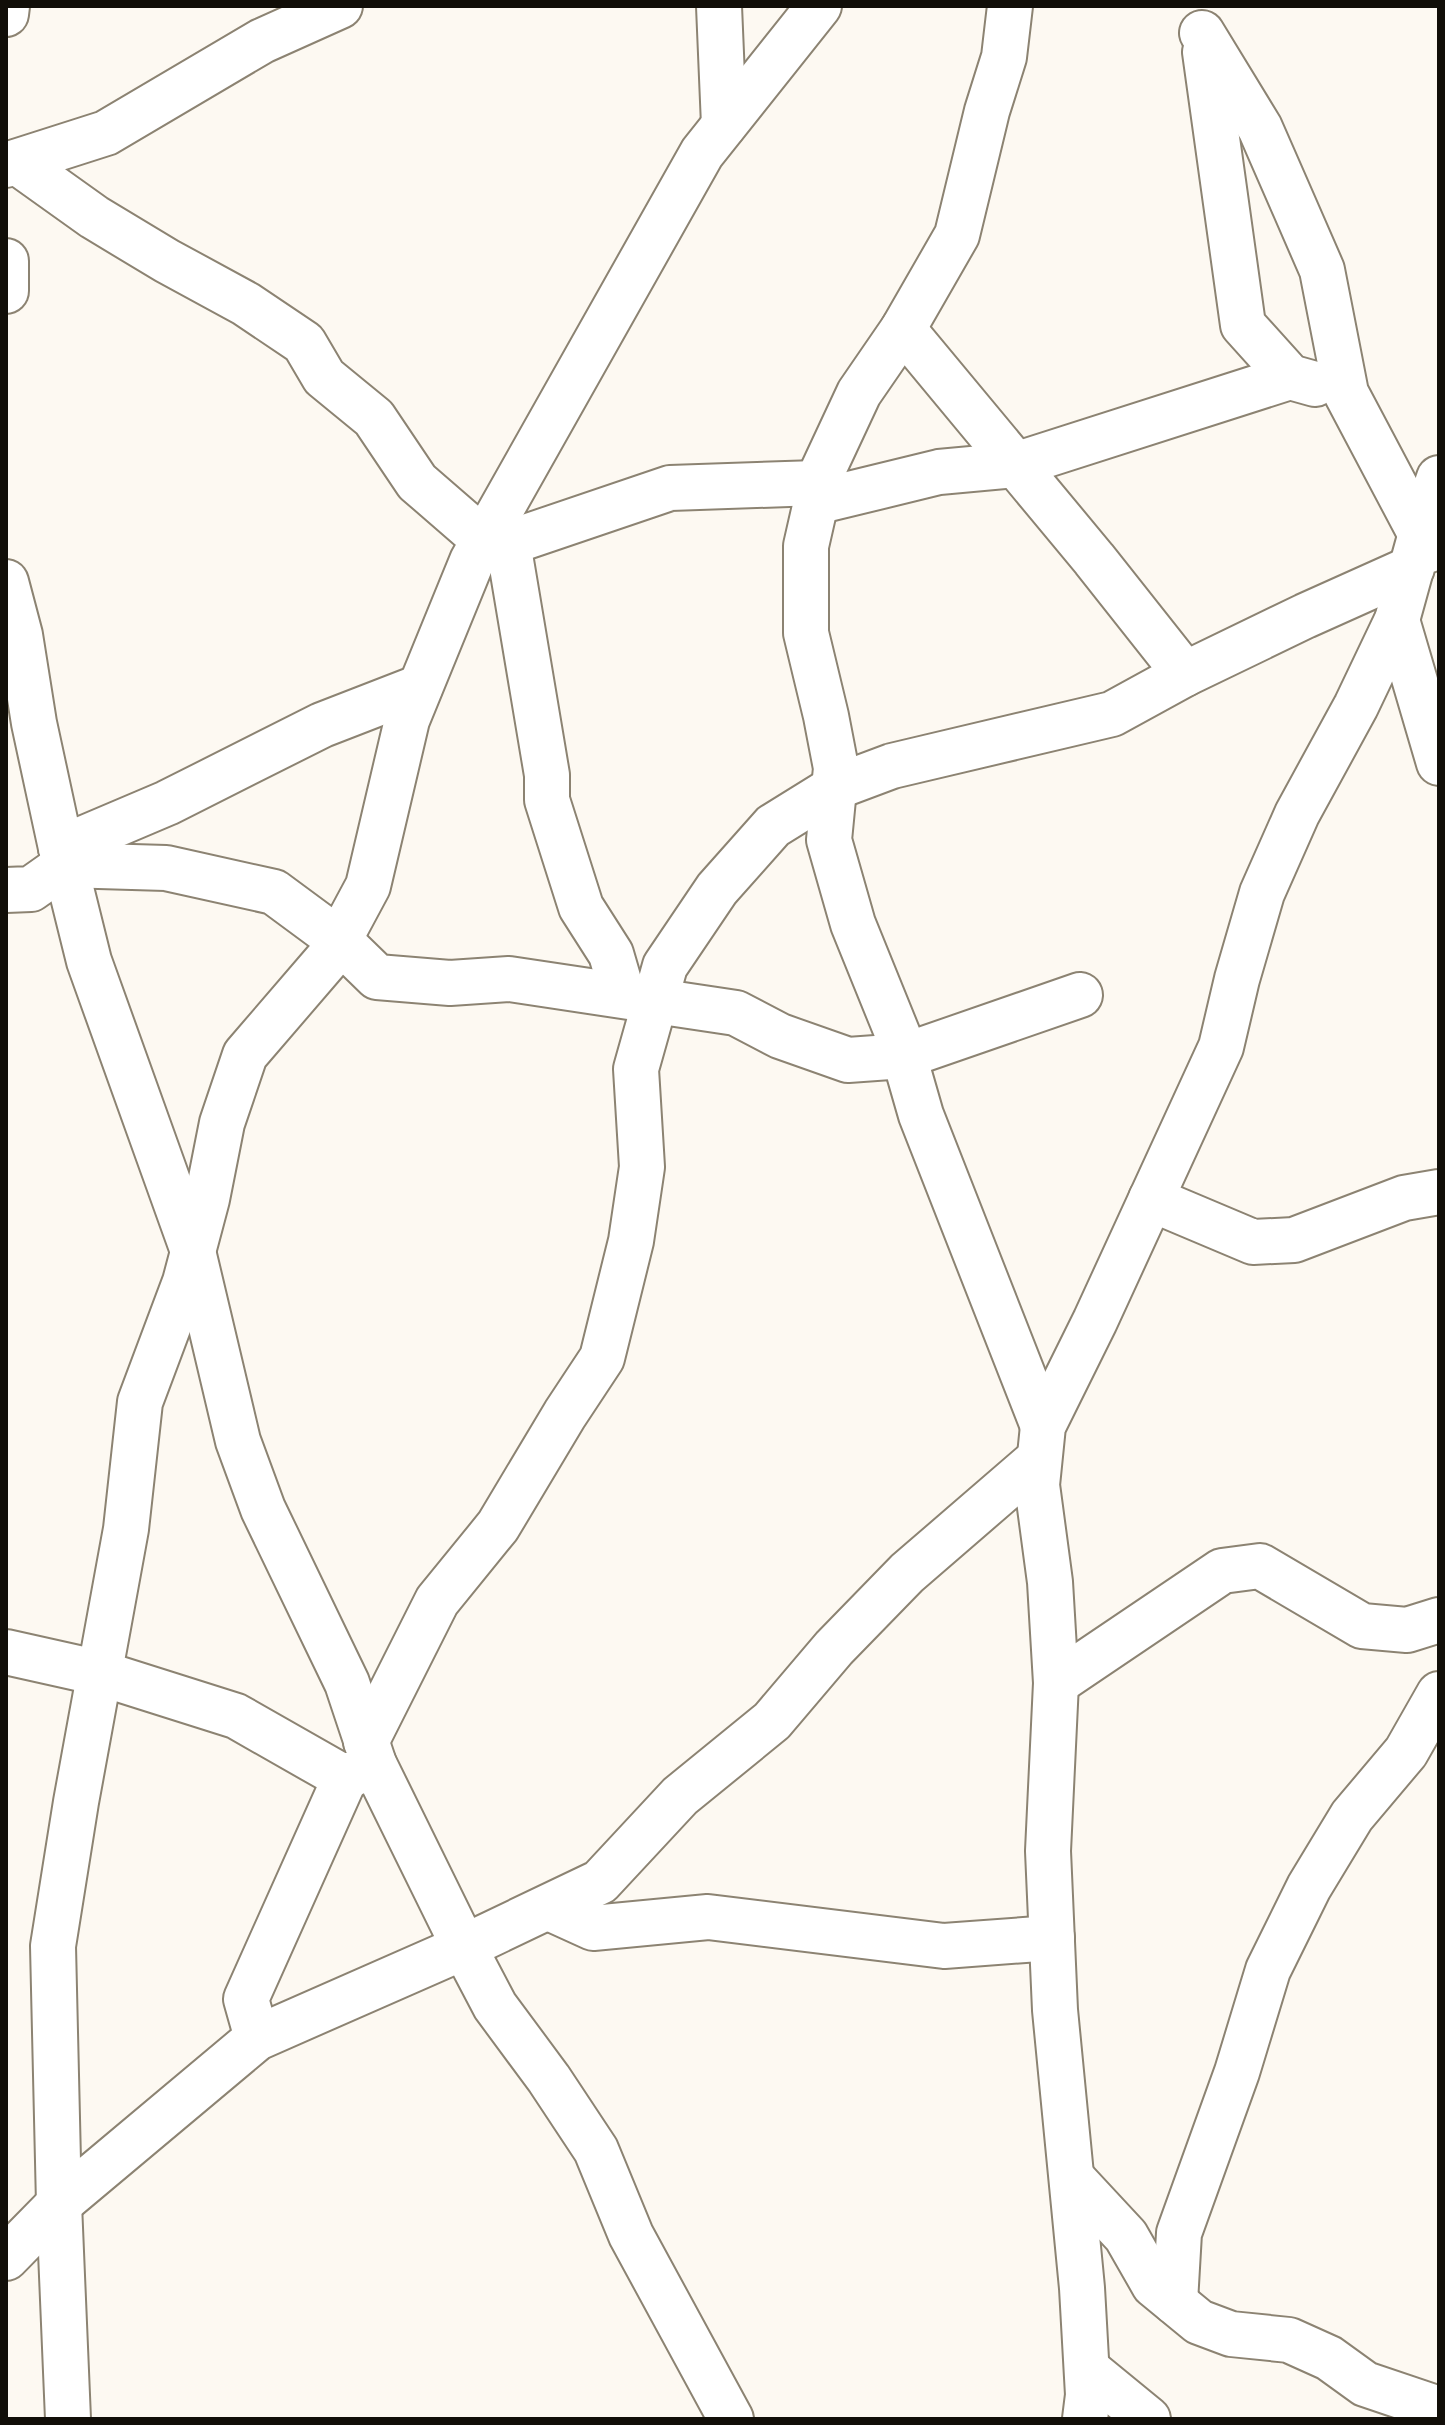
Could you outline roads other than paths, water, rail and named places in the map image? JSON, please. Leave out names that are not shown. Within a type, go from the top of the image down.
[{"type":"street","points":[[6,14],[7,6]]},
{"type":"street","points":[[12,164],[106,133],[262,41],[340,6]]},
{"type":"street","points":[[719,6],[724,125]]},
{"type":"street","points":[[68,2419],[53,1946],[126,1529],[140,1402],[185,1282],[207,1199],[222,1123],[245,1055],[331,955],[368,886],[407,720],[472,561],[496,541],[702,153],[819,6]]},
{"type":"street","points":[[1010,6],[1004,57],[987,111],[957,235],[903,329],[859,393],[816,493],[806,546],[806,633],[836,768],[829,840],[853,924],[898,1035],[921,1115],[1041,1442]]},
{"type":"street","points":[[1201,19],[1243,325],[1290,377],[1346,393]]},
{"type":"street","points":[[1201,19],[1260,128],[1322,270],[1346,393],[1424,557]]},
{"type":"street","points":[[12,164],[167,261],[246,304],[304,343],[324,377],[374,418],[417,482],[496,541],[547,775],[547,800],[581,907],[639,998],[636,1069],[642,1167],[631,1241],[602,1358],[498,1526],[437,1601],[246,1999],[257,2038]]},
{"type":"street","points":[[6,261],[6,291]]},
{"type":"street","points":[[903,329],[1185,674]]},
{"type":"street","points":[[496,541],[670,488],[816,493],[939,472],[1015,465],[1290,377]]},
{"type":"street","points":[[1085,2419],[1087,2369],[1073,2179],[1055,2010],[1048,1851],[1056,1683],[1050,1582],[1037,1485],[1041,1442],[1221,1047],[1262,893],[1297,814],[1356,706],[1424,557],[1439,478]]},
{"type":"street","points":[[639,998],[665,966],[717,889],[773,826],[836,787],[892,766],[1112,714],[1185,674],[1424,557]]},
{"type":"street","points":[[6,582],[20,635],[34,723],[63,857],[89,961],[193,1251],[238,1441],[263,1509],[347,1683],[362,1762],[495,2006],[596,2150],[631,2235],[731,2419]]},
{"type":"street","points":[[1397,620],[1439,763]]},
{"type":"street","points":[[6,890],[31,889],[63,857],[322,725],[420,687]]},
{"type":"street","points":[[63,857],[166,868],[274,892],[339,940],[377,977],[450,983],[509,979],[736,1013],[780,1036],[848,1060],[904,1056],[1080,995]]},
{"type":"street","points":[[1151,1199],[1253,1242],[1294,1240],[1404,1198],[1439,1192]]},
{"type":"street","points":[[6,2258],[59,2204],[257,2038],[464,1947],[600,1882],[680,1796],[772,1721],[834,1648],[1041,1442]]},
{"type":"street","points":[[1056,1683],[1222,1571],[1260,1566],[1362,1626],[1407,1630],[1439,1620]]},
{"type":"street","points":[[6,1652],[100,1673],[236,1716],[362,1762]]},
{"type":"street","points":[[1175,2302],[1179,2233],[1237,2072],[1268,1970],[1309,1887],[1352,1816],[1406,1752],[1439,1694]]},
{"type":"street","points":[[549,1908],[593,1928],[708,1917],[944,1946],[1052,1938]]},
{"type":"street","points":[[1073,2179],[1126,2236],[1154,2285],[1199,2322],[1231,2334],[1289,2340],[1329,2358],[1365,2384],[1439,2409]]},
{"type":"street","points":[[1087,2369],[1148,2419]]}]
